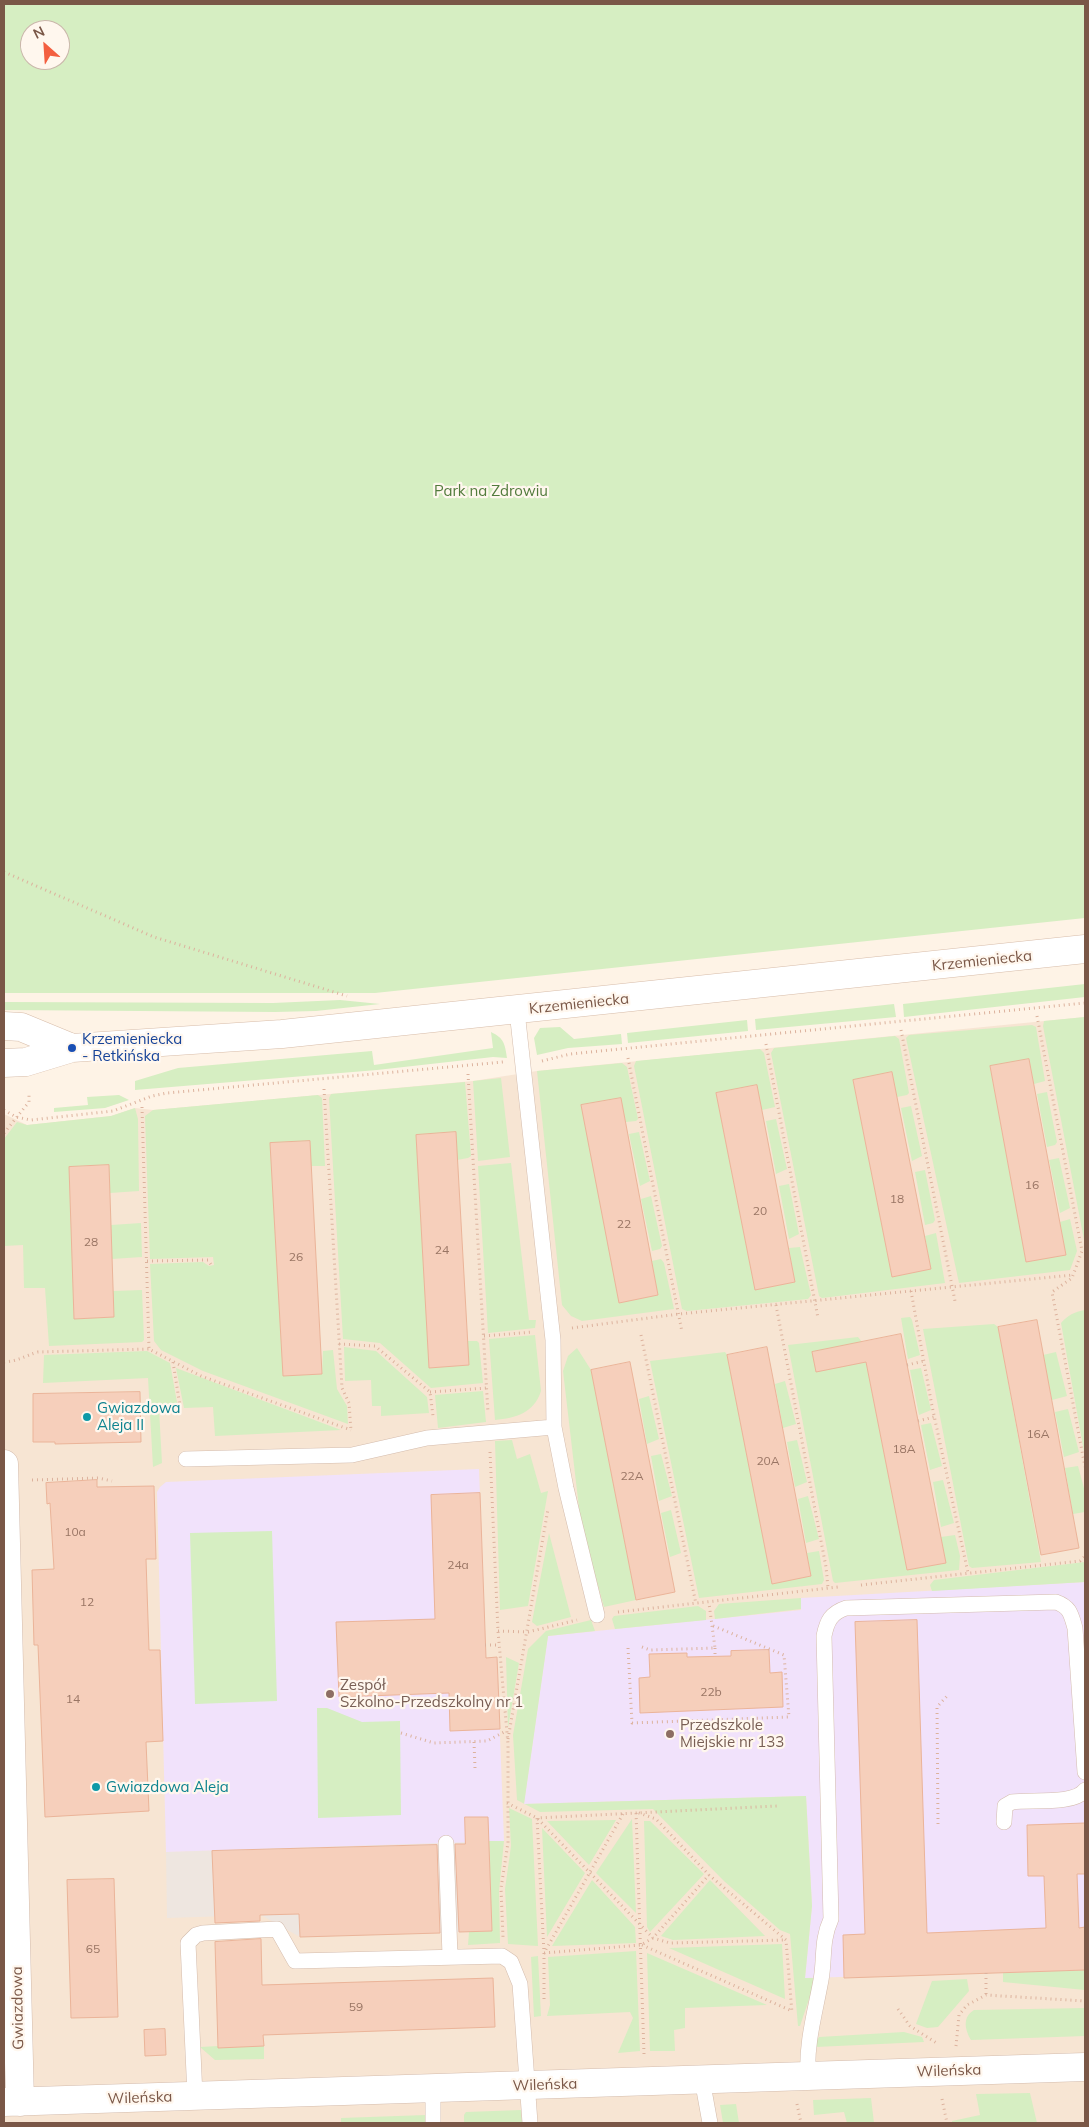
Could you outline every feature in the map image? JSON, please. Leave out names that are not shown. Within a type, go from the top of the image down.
[{"type":"street","name":"Krzemieniecka","points":[[4,1064],[26,1062],[72,1048],[282,1034],[517,1011],[1085,949]]},
{"type":"street","name":"Krzemieniecka","points":[[4,1026],[21,1027],[72,1048]]},
{"type":"street","name":"Gwiazdowa","points":[[12,2102],[14,1472]]},
{"type":"street","name":"Wileńska","points":[[12,2102],[702,2080],[802,2086],[1085,2067]]},
{"type":"lane","points":[[517,1011],[552,1330],[554,1427],[566,1488],[597,1615]]},
{"type":"lane","points":[[186,1459],[352,1455],[435,1437],[554,1427]]},
{"type":"lane","points":[[802,2086],[806,2052],[822,1978],[824,1935],[830,1919],[824,1636],[830,1617],[836,1611],[846,1608],[1056,1602],[1065,1605],[1070,1610],[1075,1628],[1085,1772]]},
{"type":"lane","points":[[1004,1822],[1005,1806],[1012,1802],[1070,1799],[1082,1794],[1085,1790]]},
{"type":"lane","points":[[446,1843],[450,1956]]},
{"type":"lane","points":[[195,2096],[188,1943],[196,1935],[277,1929],[295,1961],[502,1956],[511,1962],[520,1984],[530,2123]]},
{"type":"lane","points":[[702,2080],[710,2123]]},
{"type":"lane","points":[[433,2088],[433,2123]]},
{"type":"path","points":[[4,872],[154,937],[347,996]]},
{"type":"path","points":[[1037,1016],[1082,1250],[1073,1275],[1052,1292],[1085,1467]]},
{"type":"path","points":[[901,1030],[954,1301]]},
{"type":"path","points":[[766,1044],[818,1318]]},
{"type":"path","points":[[628,1058],[682,1332]]},
{"type":"path","points":[[468,1074],[490,1432],[498,1631],[508,1744]]},
{"type":"path","points":[[324,1089],[342,1388],[349,1403],[352,1455]]},
{"type":"path","points":[[4,1133],[29,1102],[28,1093]]},
{"type":"path","points":[[142,1106],[150,1349]]},
{"type":"path","points":[[147,1261],[208,1260],[212,1266]]},
{"type":"path","points":[[484,1336],[552,1330],[679,1314],[1073,1275]]},
{"type":"path","points":[[911,1291],[934,1417],[968,1573]]},
{"type":"path","points":[[776,1305],[826,1566],[828,1588]]},
{"type":"path","points":[[641,1336],[696,1604]]},
{"type":"path","points":[[339,1344],[375,1346],[430,1392],[435,1437]]},
{"type":"path","points":[[4,1362],[20,1361],[27,1355],[38,1352],[150,1349],[201,1376],[351,1430]]},
{"type":"path","points":[[173,1361],[180,1406]]},
{"type":"path","points":[[907,1364],[924,1361]]},
{"type":"path","points":[[430,1392],[487,1388]]},
{"type":"path","points":[[918,1422],[934,1417]]},
{"type":"path","points":[[14,1472],[98,1478],[112,1481]]},
{"type":"path","points":[[502,1956],[501,1888],[508,1842],[508,1744],[528,1632],[528,1616],[551,1494],[566,1488]]},
{"type":"path","points":[[858,1585],[1080,1560],[1085,1556]]},
{"type":"path","points":[[498,1631],[528,1632],[597,1615],[848,1586]]},
{"type":"path","points":[[709,1603],[715,1656]]},
{"type":"path","points":[[628,1648],[632,1723],[788,1717],[784,1655],[711,1625]]},
{"type":"path","points":[[485,1645],[500,1645]]},
{"type":"path","points":[[642,1648],[650,1650],[715,1648]]},
{"type":"path","points":[[938,1824],[937,1707],[947,1696]]},
{"type":"path","points":[[401,1733],[434,1743],[487,1742],[506,1731]]},
{"type":"path","points":[[474,1742],[475,1768]]},
{"type":"path","points":[[507,1803],[537,1818],[653,1938],[670,1944],[786,1940]]},
{"type":"path","points":[[537,1818],[778,1806]]},
{"type":"path","points":[[636,1812],[656,1819],[709,1875],[786,1940],[792,2018]]},
{"type":"path","points":[[636,1812],[644,2057]]},
{"type":"path","points":[[544,1953],[623,1814]]},
{"type":"path","points":[[523,2024],[544,2017],[544,1953],[537,1818]]},
{"type":"path","points":[[544,1953],[641,1945],[653,1938],[709,1875]]},
{"type":"path","points":[[641,1945],[792,2011]]},
{"type":"path","points":[[986,1973],[986,1995]]},
{"type":"path","points":[[956,2047],[959,2015],[967,2005],[986,1995],[1085,2001]]},
{"type":"path","points":[[898,2009],[910,2026],[942,2047]]},
{"type":"path","points":[[801,2123],[802,2086]]},
{"type":"path","points":[[940,2090],[947,2123]]},
{"type":"shaded area","points":[[1085,1017],[1085,2123],[4,2123],[4,1114],[27,1125],[111,1116],[135,1108],[153,1110],[473,1081],[537,1071]]},
{"type":"shaded area","name":"Zespół Szkolno-Przedszkolny nr 1","points":[[479,1469],[486,1658],[497,1657],[504,1841],[166,1852],[157,1492],[160,1487],[166,1482]]},
{"type":"shaded area","points":[[1085,1582],[1085,1970],[805,1978],[812,1906],[806,1796],[524,1804],[548,1636],[801,1610],[801,1598]]},
{"type":"shaded area","points":[[489,1841],[492,1931],[300,1937],[261,1915],[167,1918],[166,1852]]},
{"type":"green space","name":"Park na Zdrowiu","points":[[4,4],[1085,4],[1085,918],[375,993],[4,993]]},
{"type":"green space","points":[[1085,984],[1085,997],[904,1017],[903,1004]]},
{"type":"green space","points":[[340,1000],[380,1004],[316,1011],[275,1012],[4,1010],[4,1002],[273,1003]]},
{"type":"green space","points":[[894,1004],[896,1017],[756,1030],[755,1019]]},
{"type":"green space","points":[[1085,1017],[1085,1245],[1043,1026],[1044,1021]]},
{"type":"green space","points":[[747,1020],[748,1031],[628,1043],[627,1033]]},
{"type":"green space","points":[[1032,1025],[1036,1027],[1045,1081],[1034,1084],[1029,1059],[990,1067],[1026,1262],[1066,1255],[1060,1222],[1070,1219],[1077,1251],[1070,1270],[959,1283],[906,1038],[909,1035]]},
{"type":"green space","points":[[560,1027],[574,1039],[621,1034],[622,1044],[568,1048],[537,1055],[534,1038],[540,1028]]},
{"type":"green space","points":[[491,1032],[503,1042],[507,1058],[493,1057],[377,1070],[135,1090],[135,1081],[178,1068],[372,1051],[374,1065],[493,1048]]},
{"type":"green space","points":[[895,1036],[899,1039],[909,1093],[897,1097],[892,1072],[853,1081],[892,1277],[931,1269],[925,1236],[936,1233],[945,1283],[822,1298],[819,1296],[771,1053],[774,1048]]},
{"type":"green space","points":[[760,1049],[764,1053],[775,1107],[762,1110],[756,1085],[716,1093],[755,1290],[795,1282],[789,1248],[800,1247],[811,1295],[808,1299],[687,1311],[682,1309],[634,1066],[636,1061]]},
{"type":"green space","points":[[622,1063],[627,1067],[638,1119],[626,1122],[620,1098],[582,1105],[619,1303],[658,1295],[652,1261],[661,1259],[664,1263],[674,1309],[582,1321],[571,1316],[562,1305],[537,1071]]},
{"type":"green space","points":[[501,1078],[510,1157],[478,1161],[473,1081]]},
{"type":"green space","points":[[465,1082],[471,1156],[457,1160],[455,1132],[416,1135],[430,1368],[468,1365],[467,1341],[477,1341],[479,1343],[483,1383],[431,1388],[380,1343],[343,1339],[329,1098],[331,1094]]},
{"type":"green space","points":[[1047,1092],[1057,1142],[1055,1145],[1047,1147],[1037,1094]]},
{"type":"green space","points":[[119,1095],[129,1100],[105,1108],[54,1112],[54,1108],[88,1105],[87,1097]]},
{"type":"green space","points":[[318,1095],[322,1098],[325,1166],[311,1166],[309,1141],[270,1143],[283,1376],[322,1374],[323,1351],[333,1350],[337,1389],[347,1406],[348,1424],[203,1371],[161,1350],[154,1341],[150,1264],[203,1262],[209,1266],[214,1265],[213,1257],[150,1259],[145,1116],[153,1110]]},
{"type":"green space","points":[[911,1106],[922,1156],[912,1161],[901,1108]]},
{"type":"green space","points":[[135,1108],[138,1119],[139,1191],[110,1193],[108,1165],[69,1167],[74,1319],[114,1317],[113,1291],[142,1290],[144,1340],[142,1342],[49,1346],[45,1288],[24,1288],[23,1245],[4,1246],[4,1139],[17,1122],[27,1125],[111,1116]]},
{"type":"green space","points":[[776,1119],[787,1169],[776,1174],[766,1121]]},
{"type":"green space","points":[[639,1132],[650,1181],[640,1186],[629,1134]]},
{"type":"green space","points":[[1059,1158],[1070,1208],[1060,1213],[1049,1160]]},
{"type":"green space","points":[[511,1163],[529,1320],[536,1320],[535,1328],[488,1333],[478,1166]]},
{"type":"green space","points":[[925,1170],[935,1220],[933,1223],[925,1225],[915,1172]]},
{"type":"green space","points":[[789,1184],[799,1234],[789,1239],[779,1186]]},
{"type":"green space","points":[[651,1196],[662,1246],[660,1249],[652,1251],[641,1199]]},
{"type":"green space","points":[[141,1223],[142,1257],[112,1259],[111,1225]]},
{"type":"green space","points":[[1085,1310],[1085,1457],[1061,1323],[1072,1314]]},
{"type":"green space","points":[[910,1317],[920,1355],[908,1359],[901,1318]]},
{"type":"green space","points":[[994,1324],[998,1327],[1041,1562],[972,1568],[969,1566],[923,1329]]},
{"type":"green space","points":[[535,1335],[541,1391],[538,1398],[534,1405],[523,1413],[510,1418],[495,1420],[489,1339]]},
{"type":"green space","points":[[858,1337],[862,1342],[907,1570],[946,1563],[941,1537],[955,1535],[960,1556],[959,1570],[835,1583],[833,1581],[788,1345]]},
{"type":"green space","points":[[344,1347],[376,1351],[427,1397],[429,1413],[381,1416],[381,1406],[372,1406],[371,1380],[345,1381]]},
{"type":"green space","points":[[577,1348],[591,1370],[636,1600],[604,1607],[581,1525],[563,1371],[568,1356]]},
{"type":"green space","points":[[147,1351],[170,1363],[178,1408],[159,1409],[162,1463],[153,1467],[148,1378],[43,1383],[44,1355]]},
{"type":"green space","points":[[725,1352],[772,1583],[811,1576],[807,1553],[819,1551],[824,1580],[822,1584],[699,1598],[650,1361]]},
{"type":"green space","points":[[1056,1352],[1067,1396],[1052,1400],[1043,1355]]},
{"type":"green space","points":[[176,1368],[341,1430],[215,1436],[213,1407],[184,1408]]},
{"type":"green space","points":[[921,1368],[931,1410],[919,1415],[910,1370]]},
{"type":"green space","points":[[785,1381],[796,1424],[783,1428],[775,1384]]},
{"type":"green space","points":[[483,1391],[486,1422],[438,1428],[435,1395]]},
{"type":"green space","points":[[649,1396],[659,1439],[647,1444],[639,1399]]},
{"type":"green space","points":[[1068,1409],[1079,1452],[1064,1457],[1055,1412]]},
{"type":"green space","points":[[931,1423],[942,1466],[930,1470],[921,1425]]},
{"type":"green space","points":[[512,1440],[517,1459],[530,1454],[541,1493],[548,1491],[528,1606],[500,1610],[495,1441]]},
{"type":"green space","points":[[797,1440],[807,1482],[795,1487],[787,1442]]},
{"type":"green space","points":[[661,1454],[672,1496],[659,1501],[651,1456]]},
{"type":"green space","points":[[1078,1466],[1085,1492],[1085,1512],[1073,1514],[1065,1468]]},
{"type":"green space","points":[[943,1480],[954,1523],[941,1527],[933,1482]]},
{"type":"green space","points":[[808,1496],[819,1539],[806,1543],[798,1499]]},
{"type":"green space","points":[[671,1510],[681,1553],[670,1557],[661,1513]]},
{"type":"green space","points":[[272,1531],[277,1701],[195,1704],[190,1533]]},
{"type":"green space","points":[[549,1533],[571,1617],[537,1626],[532,1622]]},
{"type":"green space","points":[[1085,1562],[1085,1582],[932,1591],[930,1585],[934,1580]]},
{"type":"green space","points":[[801,1598],[801,1609],[715,1619],[714,1611],[719,1604]]},
{"type":"green space","points":[[698,1606],[706,1611],[706,1620],[615,1629],[612,1619],[614,1616]]},
{"type":"green space","points":[[591,1620],[595,1631],[548,1636],[524,1804],[517,1800],[513,1735],[528,1649],[546,1631]]},
{"type":"green space","points":[[506,1657],[519,1663],[508,1728]]},
{"type":"green space","points":[[317,1708],[327,1708],[362,1722],[400,1721],[401,1815],[318,1818]]},
{"type":"green space","points":[[806,1796],[812,1906],[805,1978],[816,1978],[800,2026],[798,2026],[790,1934],[780,1930],[724,1881],[653,1809],[540,1812],[525,1804]]},
{"type":"green space","points":[[509,1808],[532,1819],[538,1946],[508,1944],[505,1889],[511,1846]]},
{"type":"green space","points":[[632,1819],[636,1913],[596,1873]]},
{"type":"green space","points":[[616,1820],[589,1865],[547,1821]]},
{"type":"green space","points":[[644,1821],[650,1821],[704,1874],[650,1932],[647,1927]]},
{"type":"green space","points":[[542,1828],[585,1873],[547,1937]]},
{"type":"green space","points":[[489,1841],[504,1841],[499,1891],[500,1943],[468,1945],[469,1932],[492,1931]]},
{"type":"green space","points":[[592,1880],[635,1927],[636,1943],[552,1946]]},
{"type":"green space","points":[[710,1880],[765,1936],[673,1940],[661,1936]]},
{"type":"green space","points":[[782,1944],[785,1999],[669,1948]]},
{"type":"green space","points":[[636,1951],[640,2051],[618,2053],[633,2018],[630,2012],[547,2016],[550,2005],[548,1957]]},
{"type":"green space","points":[[647,1953],[767,2005],[685,2008],[685,2028],[674,2030],[675,2051],[650,2051]]},
{"type":"green space","points":[[538,1956],[541,2016],[534,2017],[531,1957]]},
{"type":"green space","points":[[1085,1970],[1085,1990],[1003,1982],[1003,1973]]},
{"type":"green space","points":[[967,1979],[969,1991],[938,2027],[927,2028],[916,2024],[932,1981]]},
{"type":"green space","points":[[1085,2008],[1085,2036],[971,2040],[966,2028],[966,2020],[974,2010]]},
{"type":"green space","points":[[904,2032],[922,2037],[924,2042],[816,2047],[819,2037]]},
{"type":"green space","points":[[218,2046],[219,2048],[264,2046],[264,2059],[215,2060],[200,2047]]},
{"type":"green space","points":[[1030,2093],[1037,2123],[952,2123],[952,2121],[980,2115],[976,2094]]},
{"type":"green space","points":[[871,2098],[874,2123],[847,2123],[844,2112],[814,2115],[813,2100]]},
{"type":"green space","points":[[736,2104],[739,2123],[723,2123],[720,2105]]},
{"type":"green space","points":[[521,2110],[522,2123],[464,2123],[466,2112]]},
{"type":"green space","points":[[426,2115],[425,2123],[341,2123],[341,2118]]},
{"type":"building","points":[[1029,1059],[1066,1255],[1026,1262],[990,1066]]},
{"type":"building","points":[[892,1072],[931,1269],[892,1277],[853,1080]]},
{"type":"building","points":[[757,1085],[795,1282],[755,1290],[716,1093]]},
{"type":"building","points":[[621,1098],[658,1295],[619,1303],[581,1105]]},
{"type":"building","points":[[456,1132],[469,1365],[429,1368],[416,1135]]},
{"type":"building","points":[[310,1141],[322,1374],[283,1376],[270,1143]]},
{"type":"building","points":[[109,1165],[114,1317],[74,1319],[69,1167]]},
{"type":"building","points":[[1037,1320],[1079,1548],[1041,1555],[998,1327]]},
{"type":"building","points":[[901,1334],[946,1563],[907,1570],[866,1362],[816,1372],[812,1352]]},
{"type":"building","points":[[767,1347],[811,1576],[772,1584],[727,1355]]},
{"type":"building","points":[[630,1362],[675,1592],[636,1600],[591,1370]]},
{"type":"building","name":"Gwiazdowa Aleja II","points":[[140,1392],[141,1442],[55,1444],[55,1442],[33,1442],[33,1394]]},
{"type":"building","points":[[97,1480],[97,1487],[154,1486],[156,1559],[146,1559],[149,1650],[160,1650],[163,1741],[146,1742],[149,1811],[45,1817],[38,1645],[34,1645],[32,1570],[54,1569],[50,1503],[47,1504],[46,1483]]},
{"type":"building","name":"Zespół Szkolno-Przedszkolny nr 1","points":[[480,1493],[486,1658],[497,1657],[500,1729],[450,1731],[449,1693],[339,1697],[336,1622],[435,1619],[431,1495]]},
{"type":"building","points":[[917,1620],[927,1933],[1046,1928],[1044,1876],[1028,1876],[1027,1825],[1085,1823],[1085,1874],[1077,1874],[1079,1928],[1085,1927],[1085,1970],[844,1978],[843,1935],[865,1934],[855,1622]]},
{"type":"building","name":"Przedszkole Miejskie nr 133","points":[[769,1650],[770,1673],[782,1672],[783,1707],[640,1713],[639,1678],[650,1677],[649,1654],[687,1653],[687,1657],[731,1656],[731,1651]]},
{"type":"building","points":[[465,1817],[488,1817],[492,1931],[459,1932],[455,1844],[465,1844]]},
{"type":"building","points":[[437,1845],[440,1933],[300,1937],[299,1914],[260,1915],[260,1921],[215,1923],[212,1851]]},
{"type":"building","points":[[114,1879],[118,2017],[71,2018],[67,1880]]},
{"type":"building","points":[[261,1939],[262,1985],[493,1978],[495,2027],[263,2035],[264,2046],[218,2048],[215,1942]]},
{"type":"building","points":[[165,2029],[166,2055],[145,2056],[144,2030]]},
{"type":"place","name":"Krzemieniecka - Retkińska","points":[[72,1048]]},
{"type":"place","name":"Gwiazdowa Aleja II","points":[[87,1417]]},
{"type":"place","name":"Zespół Szkolno-Przedszkolny nr 1","points":[[330,1694]]},
{"type":"place","name":"Przedszkole Miejskie nr 133","points":[[670,1734]]},
{"type":"place","name":"Gwiazdowa Aleja","points":[[96,1787]]}]
